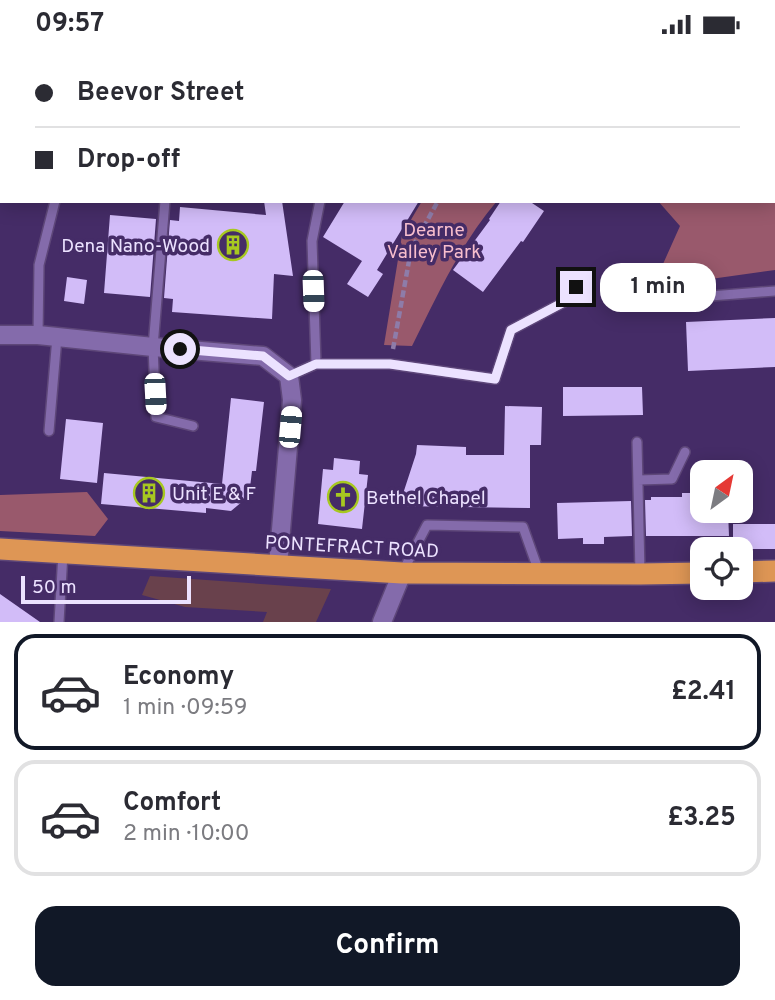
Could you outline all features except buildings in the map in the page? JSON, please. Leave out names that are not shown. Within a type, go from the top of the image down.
[{"type":"highway","name":"PONTEFRACT ROAD","points":[[0,549],[402,573],[690,573]]},
{"type":"highway","points":[[753,572],[775,571]]},
{"type":"street","points":[[0,335],[38,335],[263,356],[289,376],[292,400],[278,565]]},
{"type":"street","points":[[382,622],[402,573]]},
{"type":"lane","points":[[38,335],[39,265],[54,203]]},
{"type":"lane","points":[[165,203],[153,347],[156,417],[193,426]]},
{"type":"lane","points":[[316,364],[312,241],[320,203]]},
{"type":"lane","points":[[289,376],[316,364],[390,364],[495,379],[511,330],[566,301],[586,274]]},
{"type":"lane","points":[[698,297],[775,291]]},
{"type":"lane","points":[[49,431],[57,338]]},
{"type":"lane","points":[[637,442],[640,574]]},
{"type":"lane","points":[[638,480],[673,479],[685,451]]},
{"type":"lane","points":[[402,573],[427,525],[523,527],[539,574]]},
{"type":"lane","points":[[59,622],[62,553]]},
{"type":"path","points":[[390,364],[411,250],[437,203]]},
{"type":"shaded area","points":[[150,576],[331,589],[316,622],[263,622],[267,612],[185,607],[142,595]]},
{"type":"green space","name":"Dearne Valley Park","points":[[421,203],[495,203],[461,252],[412,346],[384,345],[402,235]]},
{"type":"green space","points":[[660,203],[775,203],[775,270],[668,285],[663,264],[680,226]]},
{"type":"green space","points":[[87,492],[108,519],[95,536],[0,531],[0,495]]},
{"type":"place","name":"Dena Nano-Wood","points":[[233,245]]},
{"type":"place","name":"Unit E & F","points":[[149,493]]},
{"type":"place","name":"Bethel Chapel","points":[[343,497]]},
{"type":"route","points":[[180,349],[263,356],[289,376],[316,364],[390,364],[495,379],[511,330],[566,301],[576,287]]}]
